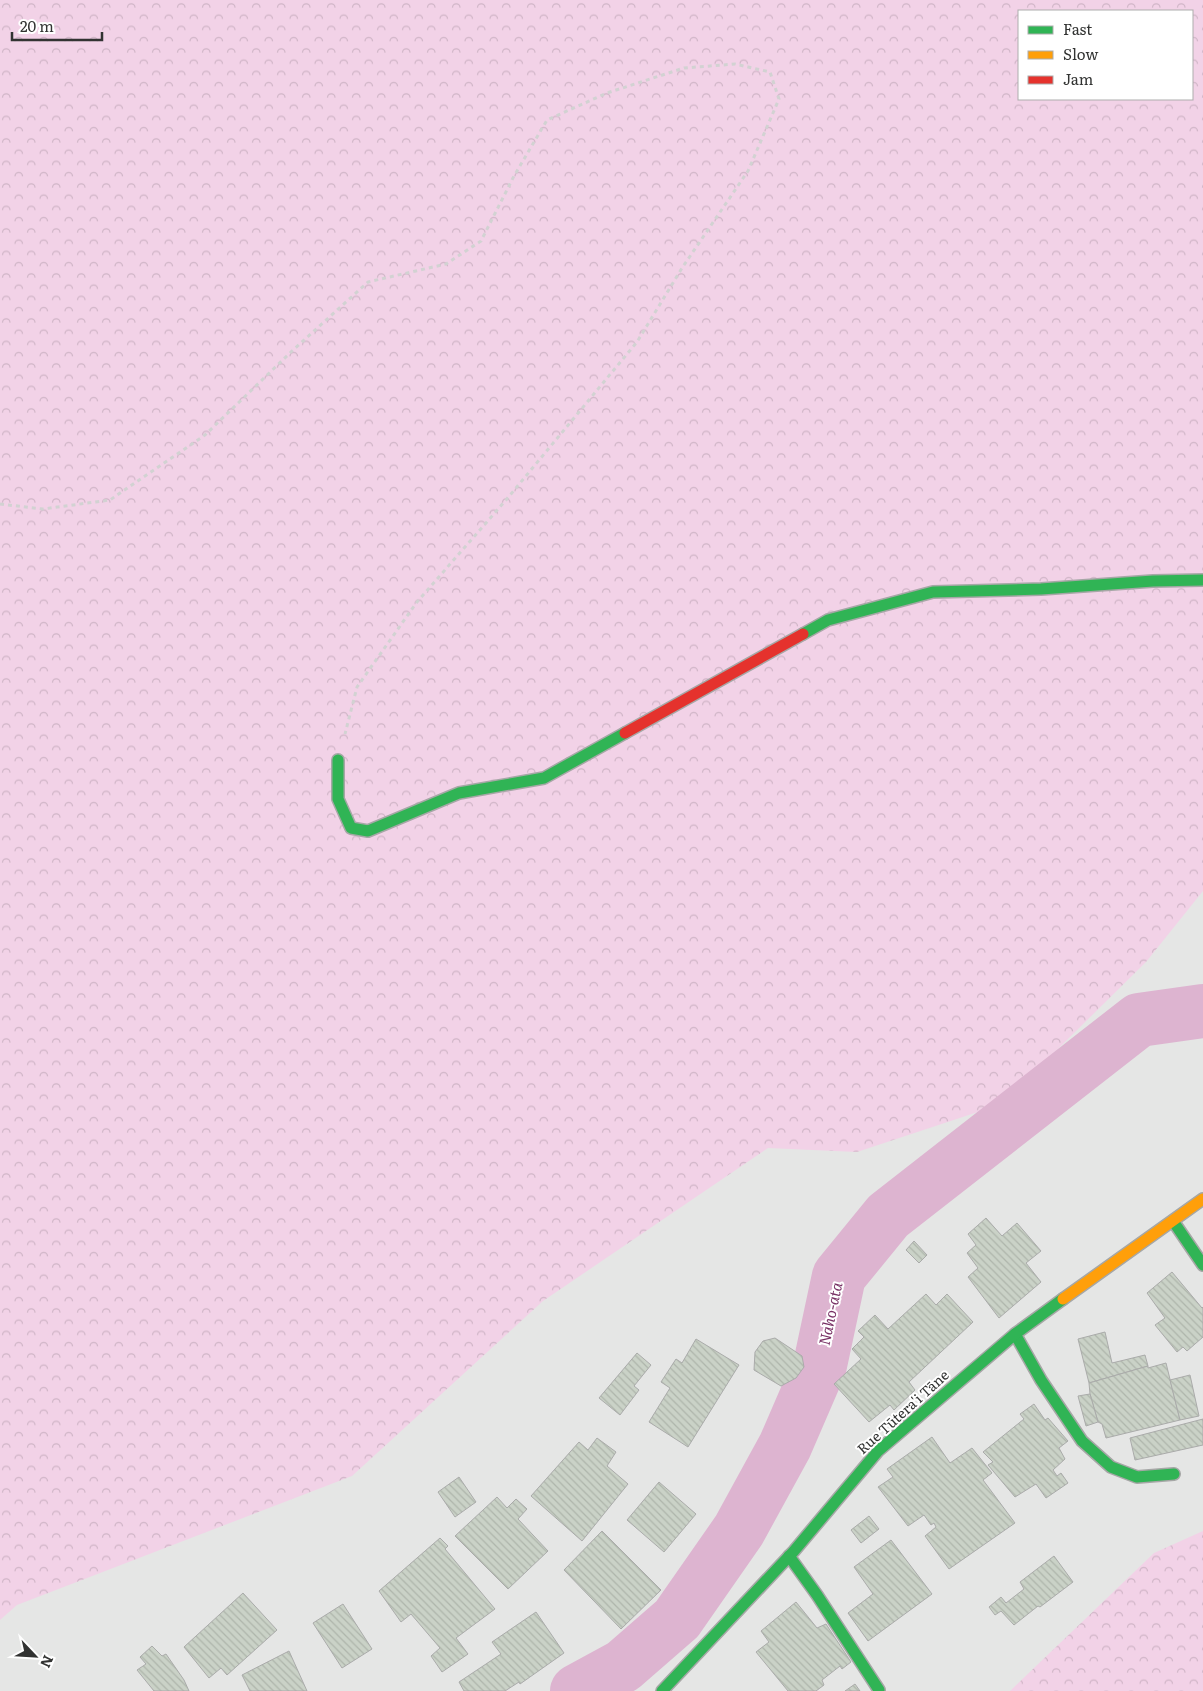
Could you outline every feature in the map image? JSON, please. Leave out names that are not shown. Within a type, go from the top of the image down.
[{"type":"street","points":[[338,760],[338,799],[351,828],[368,831],[459,792],[544,778],[828,620],[933,592],[1041,589],[1153,581],[1203,580]]},
{"type":"street","name":"Rue Tūtera'i Tāne","points":[[662,1691],[789,1556],[878,1451],[1015,1334],[1203,1199]]},
{"type":"street","points":[[1173,1221],[1203,1265]]},
{"type":"street","points":[[1015,1334],[1040,1380],[1082,1442],[1111,1467],[1137,1477],[1174,1474]]},
{"type":"street","points":[[789,1556],[879,1690]]},
{"type":"path","points":[[0,504],[43,509],[110,500],[205,434],[368,282],[446,264],[481,241],[514,176],[547,120],[607,94],[684,68],[735,64],[770,72],[779,99],[748,171],[682,268],[637,342],[506,500],[417,602],[357,687],[338,760]]},
{"type":"green space","points":[[0,0],[1203,0],[1203,891],[1146,962],[1002,1104],[857,1152],[768,1148],[543,1301],[352,1476],[17,1605],[0,1620]]},
{"type":"green space","points":[[1203,1531],[1203,1691],[1010,1691],[1154,1553]]},
{"type":"building","points":[[986,1218],[1002,1236],[1017,1223],[1041,1251],[1026,1263],[1041,1282],[999,1318],[968,1277],[978,1268],[967,1253],[976,1245],[968,1234]]},
{"type":"building","points":[[914,1241],[927,1255],[919,1263],[906,1250]]},
{"type":"building","points":[[1172,1272],[1203,1307],[1203,1337],[1187,1351],[1183,1347],[1177,1352],[1155,1325],[1165,1318],[1147,1293]]},
{"type":"building","points":[[926,1294],[936,1305],[947,1294],[973,1322],[909,1382],[915,1390],[894,1410],[890,1405],[869,1422],[834,1384],[861,1359],[852,1349],[864,1337],[858,1331],[875,1315],[888,1329]]},
{"type":"building","points":[[1105,1332],[1112,1363],[1145,1355],[1148,1366],[1089,1383],[1078,1339]]},
{"type":"building","points":[[775,1338],[802,1356],[804,1367],[796,1378],[781,1386],[754,1370],[755,1352],[763,1341]]},
{"type":"building","points":[[696,1339],[739,1365],[688,1447],[649,1422],[670,1388],[661,1382],[676,1359],[682,1363]]},
{"type":"building","points":[[637,1353],[651,1365],[634,1386],[639,1390],[620,1415],[599,1398]]},
{"type":"building","points":[[1166,1363],[1180,1420],[1106,1438],[1102,1424],[1098,1422],[1089,1383],[1148,1366],[1148,1368]]},
{"type":"building","points":[[1190,1375],[1199,1416],[1180,1420],[1170,1380]]},
{"type":"building","points":[[1090,1394],[1098,1422],[1086,1426],[1078,1396]]},
{"type":"building","points":[[1034,1404],[1045,1420],[1048,1418],[1068,1441],[1059,1448],[1065,1459],[1053,1470],[1057,1476],[1061,1473],[1068,1483],[1046,1498],[1036,1484],[1015,1497],[988,1465],[993,1462],[983,1452],[1024,1419],[1020,1414]]},
{"type":"building","points":[[1203,1419],[1203,1445],[1135,1460],[1130,1438]]},
{"type":"building","points":[[932,1437],[950,1463],[972,1448],[992,1473],[983,1480],[1015,1523],[949,1569],[925,1536],[936,1527],[934,1523],[931,1525],[924,1515],[908,1526],[878,1487],[893,1477],[887,1469]]},
{"type":"building","points":[[597,1438],[616,1452],[607,1466],[628,1484],[582,1541],[531,1496],[579,1442],[588,1450]]},
{"type":"building","points":[[459,1477],[476,1502],[455,1517],[438,1492]]},
{"type":"building","points":[[659,1482],[696,1514],[664,1552],[627,1520]]},
{"type":"building","points":[[497,1497],[507,1508],[516,1499],[527,1509],[518,1519],[548,1551],[508,1589],[455,1536]]},
{"type":"building","points":[[869,1516],[879,1529],[861,1543],[851,1530]]},
{"type":"building","points":[[602,1531],[661,1590],[621,1629],[564,1570]]},
{"type":"building","points":[[440,1538],[448,1546],[445,1549],[495,1609],[456,1638],[468,1654],[442,1672],[431,1656],[440,1648],[411,1614],[401,1622],[379,1591]]},
{"type":"building","points":[[891,1540],[932,1594],[868,1641],[848,1613],[873,1594],[854,1567]]},
{"type":"building","points":[[1054,1556],[1073,1582],[1014,1625],[1001,1611],[995,1615],[989,1607],[1001,1597],[1006,1603],[1024,1589],[1020,1582]]},
{"type":"building","points":[[243,1593],[277,1630],[227,1675],[221,1668],[209,1678],[184,1647]]},
{"type":"building","points":[[796,1602],[817,1628],[826,1624],[851,1662],[842,1669],[840,1666],[822,1680],[824,1685],[816,1691],[788,1691],[756,1652],[769,1642],[761,1631]]},
{"type":"building","points":[[343,1604],[372,1649],[342,1668],[313,1623]]},
{"type":"building","points":[[536,1612],[564,1653],[520,1684],[519,1682],[505,1691],[464,1691],[459,1682],[501,1654],[492,1642]]},
{"type":"building","points":[[152,1646],[162,1656],[166,1654],[184,1680],[189,1691],[154,1691],[137,1670],[146,1664],[140,1657]]},
{"type":"building","points":[[289,1651],[307,1691],[250,1691],[242,1675]]},
{"type":"building","points":[[855,1684],[860,1691],[845,1691]]},
{"type":"waterway","name":"Naho-ata","points":[[577,1691],[623,1666],[677,1619],[739,1530],[785,1446],[820,1365],[839,1276],[888,1216],[1139,1020],[1203,1011]]},
{"type":"traffic: fast","points":[[803,634],[828,620],[933,592],[1041,589],[1153,581],[1203,580]]},
{"type":"traffic: fast","points":[[338,760],[338,799],[351,828],[368,831],[459,793],[544,778],[625,733]]},
{"type":"traffic: fast","points":[[1173,1221],[1203,1265]]},
{"type":"traffic: fast","points":[[662,1691],[794,1551],[878,1451],[1015,1334],[1063,1299]]},
{"type":"traffic: fast","points":[[1015,1334],[1041,1380],[1082,1441],[1111,1467],[1137,1477],[1174,1474]]},
{"type":"traffic: fast","points":[[789,1556],[879,1690]]},
{"type":"traffic: slow","points":[[1063,1299],[1203,1199]]},
{"type":"traffic: jam","points":[[625,733],[803,634]]}]
